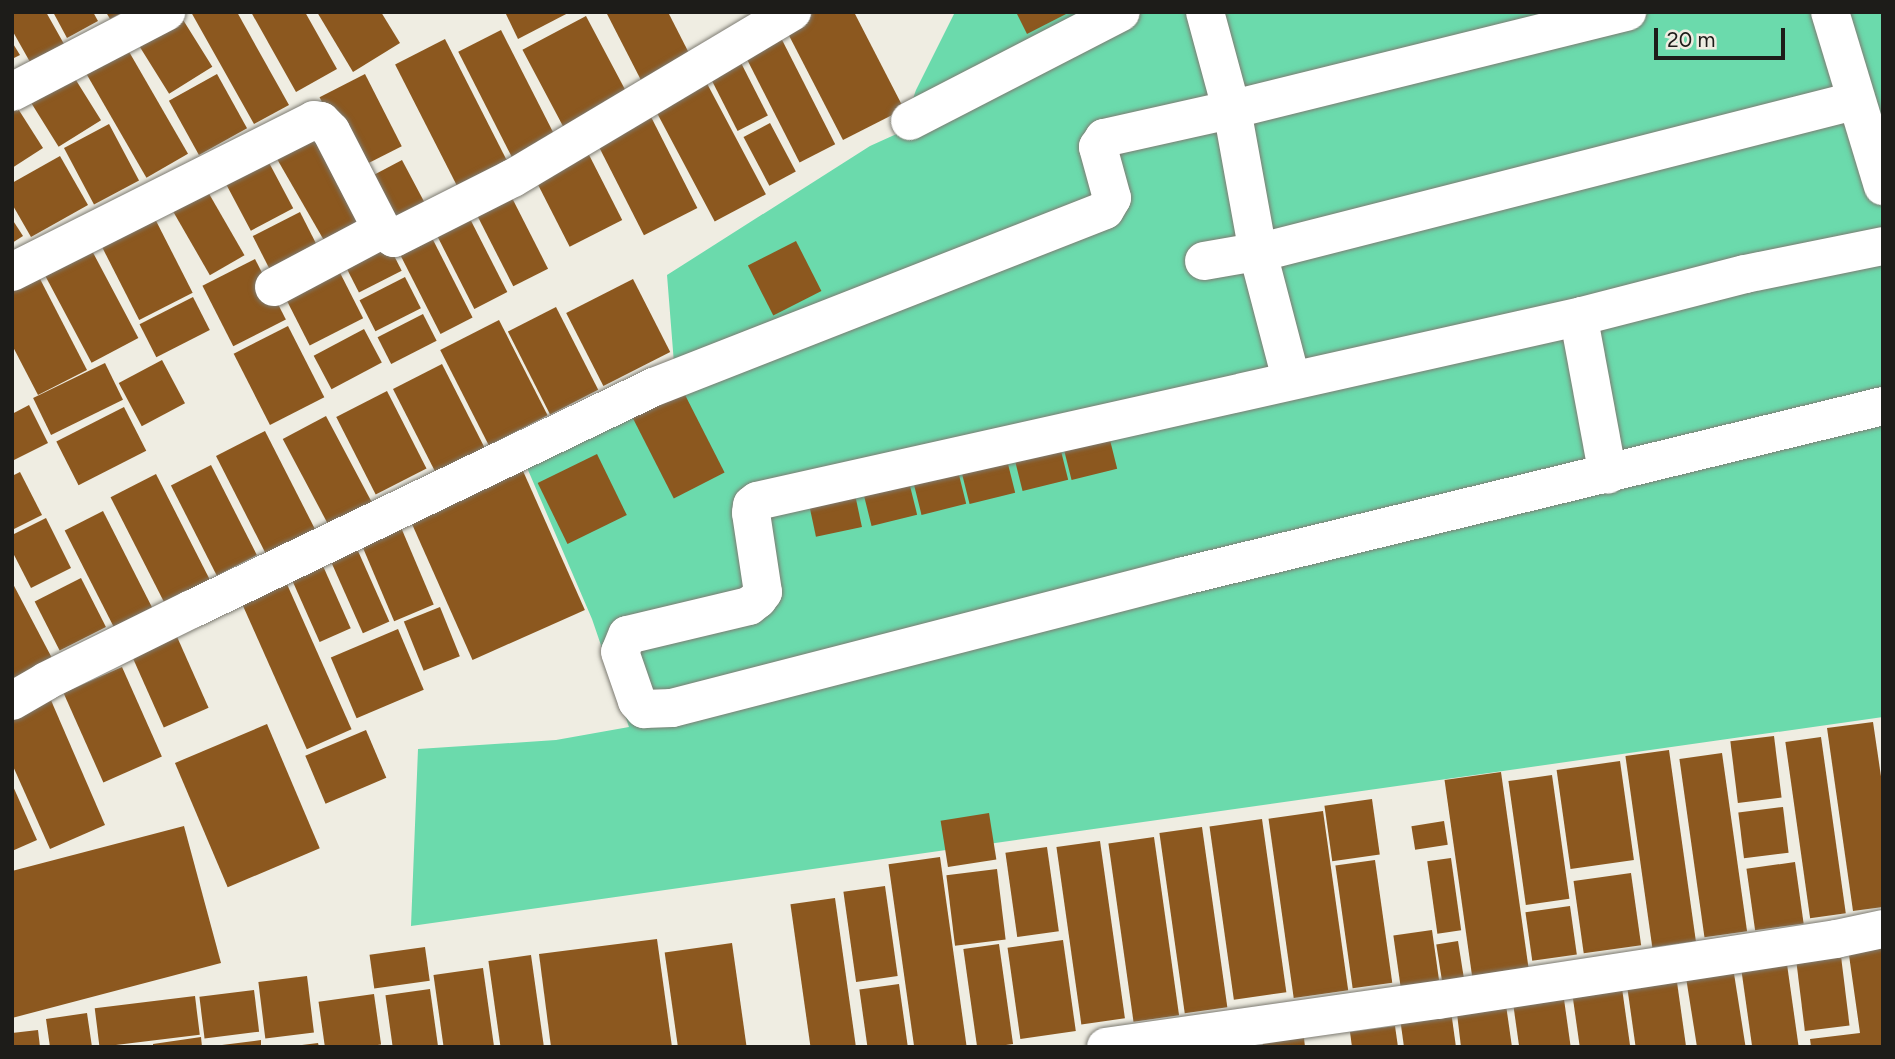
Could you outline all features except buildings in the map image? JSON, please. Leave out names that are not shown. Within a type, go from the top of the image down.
[{"type":"street","points":[[12,92],[166,12]]},
{"type":"street","points":[[12,272],[314,120],[321,121],[331,131],[382,230],[394,238],[513,178],[792,12]]},
{"type":"street","points":[[910,121],[1121,12]]},
{"type":"street","points":[[1205,12],[1231,110],[1258,253],[1291,379]]},
{"type":"street","points":[[12,701],[46,681],[168,621],[654,387],[1105,210],[1112,198],[1098,148],[1104,138],[1231,110],[1628,12]]},
{"type":"street","points":[[1830,12],[1854,101],[1883,186]]},
{"type":"street","points":[[1205,261],[1258,253],[1854,101]]},
{"type":"street","points":[[274,287],[382,230]]},
{"type":"street","points":[[1883,246],[1745,274],[1582,316],[1291,379],[757,501],[752,505],[751,513],[763,592],[749,606],[627,635],[620,652],[636,701],[644,709],[672,708],[1184,576],[1883,406]]},
{"type":"street","points":[[1582,316],[1581,330],[1608,475]]},
{"type":"street","points":[[1106,1047],[1438,1000],[1836,939],[1883,929]]},
{"type":"shaded area","points":[[955,12],[1883,12],[1883,717],[411,926],[418,749],[556,740],[629,727],[592,619],[519,449],[675,376],[667,275],[870,146],[912,127],[908,113],[916,90]]}]
